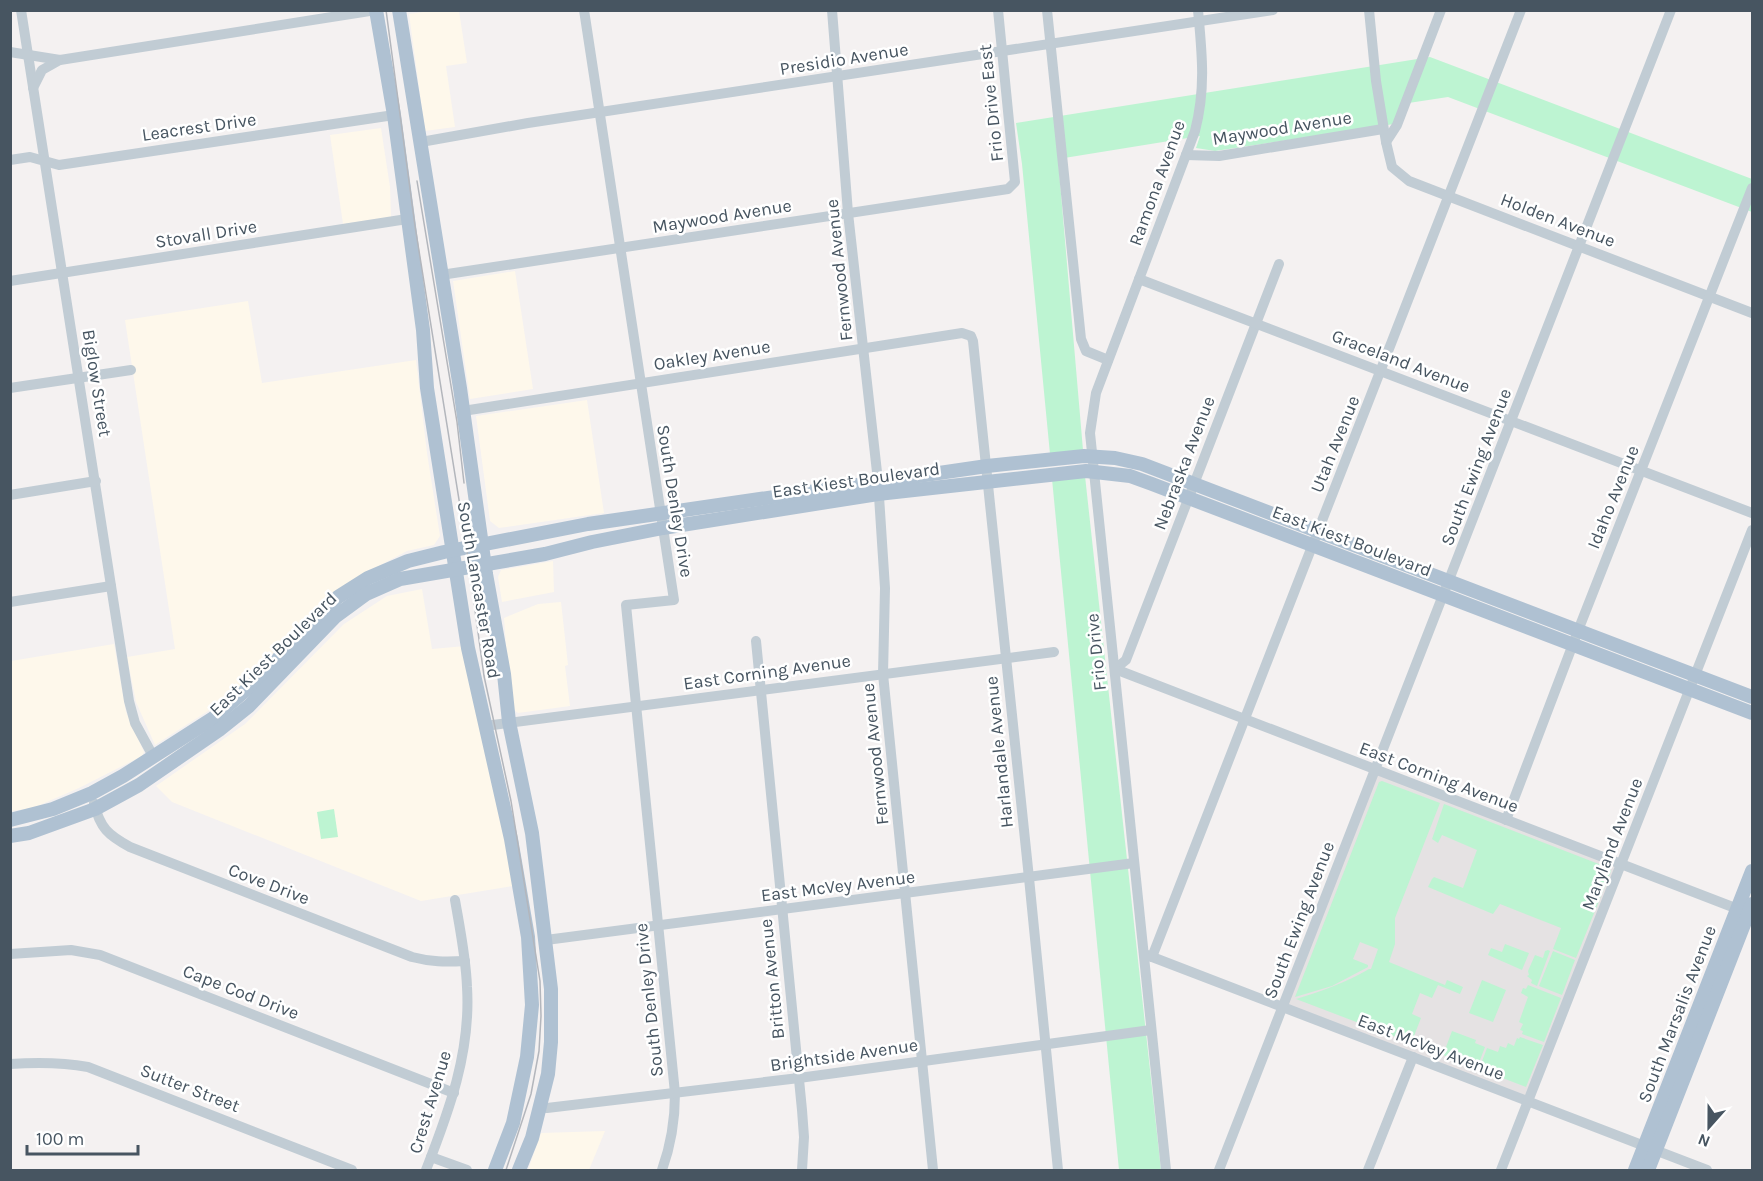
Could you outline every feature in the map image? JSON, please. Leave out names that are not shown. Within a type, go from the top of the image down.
[{"type":"main road","name":"South Lancaster Road","points":[[376,10],[394,116],[423,330],[427,388],[468,648],[511,839],[528,937],[532,979],[526,1065],[513,1123],[495,1170]]},
{"type":"main road","name":"South Lancaster Road","points":[[399,10],[463,411],[484,564],[504,674],[509,722],[532,833],[546,940],[552,1016],[549,1064],[541,1107],[519,1170]]},
{"type":"main road","name":"East Kiest Boulevard","points":[[10,820],[53,808],[92,793],[153,756],[249,706],[336,616],[366,594],[400,579],[557,551],[592,542],[987,466],[1067,457],[1092,456],[1136,462],[1752,697]]},
{"type":"main road","name":"East Kiest Boulevard","points":[[10,836],[29,833],[95,809],[162,770],[215,725],[338,597],[368,578],[397,565],[482,544],[660,513],[878,488],[1094,471],[1130,476],[1188,497],[1752,713]]},
{"type":"main road","points":[[153,756],[162,770]]},
{"type":"main road","name":"South Marsalis Avenue","points":[[1635,1170],[1650,1148],[1748,910],[1752,871]]},
{"type":"main road","name":"South Marsalis Avenue","points":[[1648,1170],[1650,1148]]},
{"type":"street","name":"Biglow Street","points":[[21,10],[129,701],[135,723],[153,756]]},
{"type":"street","points":[[10,52],[60,60],[376,10]]},
{"type":"street","name":"South Denley Drive","points":[[584,10],[674,600],[626,605],[675,1093],[675,1119],[662,1170]]},
{"type":"street","name":"Fernwood Avenue","points":[[831,10],[848,213],[878,488],[885,588],[883,674],[933,1170]]},
{"type":"street","name":"Frio Drive East","points":[[998,10],[1015,182],[1008,189]]},
{"type":"street","points":[[1047,10],[1081,339],[1086,351],[1108,360]]},
{"type":"street","name":"Ramona Avenue","points":[[1108,360],[1195,131],[1203,91],[1198,10]]},
{"type":"street","name":"Presidio Avenue","points":[[421,142],[1273,10]]},
{"type":"street","name":"Holden Avenue","points":[[1369,10],[1383,129],[1392,167],[1400,175],[1449,197],[1752,313]]},
{"type":"street","points":[[1386,142],[1397,125],[1441,10]]},
{"type":"street","name":"Utah Avenue","points":[[1148,956],[1245,720],[1521,10]]},
{"type":"street","name":"South Ewing Avenue","points":[[1219,1170],[1671,10]]},
{"type":"street","points":[[33,88],[42,70],[60,60]]},
{"type":"street","name":"Leacrest Drive","points":[[10,160],[30,157],[59,165],[394,116]]},
{"type":"street","name":"Maywood Avenue","points":[[1186,155],[1219,156],[1383,129]]},
{"type":"street","name":"Idaho Avenue","points":[[1506,820],[1578,630],[1752,188]]},
{"type":"street","name":"Maywood Avenue","points":[[441,275],[1008,189]]},
{"type":"street","name":"Stovall Drive","points":[[10,281],[407,219]]},
{"type":"street","name":"Nebraska Avenue","points":[[1115,669],[1126,660],[1279,264]]},
{"type":"street","name":"Graceland Avenue","points":[[1139,279],[1752,513]]},
{"type":"street","name":"Oakley Avenue","points":[[463,411],[966,334]]},
{"type":"street","name":"Harlandale Avenue","points":[[966,334],[973,341],[987,466],[1058,1170]]},
{"type":"street","name":"Frio Drive","points":[[1108,360],[1096,393],[1090,433],[1134,863],[1148,956],[1151,1030],[1166,1170]]},
{"type":"street","points":[[10,388],[131,370]]},
{"type":"street","points":[[10,495],[96,481]]},
{"type":"street","name":"Maryland Avenue","points":[[1501,1170],[1752,530]]},
{"type":"street","points":[[10,602],[111,586]]},
{"type":"street","name":"Britton Avenue","points":[[756,641],[799,1078],[804,1137],[802,1170]]},
{"type":"street","name":"East Corning Avenue","points":[[485,726],[1054,652]]},
{"type":"street","name":"East Corning Avenue","points":[[1115,669],[1506,820],[1748,910]]},
{"type":"street","name":"Cove Drive","points":[[92,793],[99,822],[111,837],[130,847],[412,957],[436,962],[465,961]]},
{"type":"street","name":"East McVey Avenue","points":[[546,940],[1134,863]]},
{"type":"street","name":"Crest Avenue","points":[[426,1170],[454,1093],[466,1030],[465,961],[455,900]]},
{"type":"street","name":"Cape Cod Drive","points":[[10,954],[71,950],[100,955],[454,1093]]},
{"type":"street","name":"East McVey Avenue","points":[[1148,956],[1707,1170]]},
{"type":"street","name":"Brightside Avenue","points":[[541,1107],[799,1078],[1151,1030]]},
{"type":"street","points":[[1368,1170],[1413,1057]]},
{"type":"street","name":"Sutter Street","points":[[10,1064],[55,1062],[88,1067],[352,1170]]},
{"type":"street","points":[[431,1157],[467,1170]]},
{"type":"shaded area","points":[[459,11],[467,63],[446,66],[455,127],[425,131],[409,14]]},
{"type":"shaded area","points":[[381,128],[390,187],[391,217],[343,224],[330,135]]},
{"type":"shaded area","points":[[515,271],[533,389],[470,399],[453,281]]},
{"type":"shaded area","points":[[248,301],[262,383],[416,360],[440,536],[434,545],[407,551],[352,580],[326,599],[237,690],[155,745],[136,702],[127,657],[175,649],[125,320]]},
{"type":"shaded area","points":[[587,400],[604,513],[499,528],[490,521],[476,416]]},
{"type":"shaded area","points":[[553,561],[554,592],[502,602],[498,577],[501,570]]},
{"type":"shaded area","points":[[422,589],[432,649],[465,646],[494,780],[513,886],[421,901],[172,802],[156,786],[245,724],[344,624],[387,596]]},
{"type":"shaded area","points":[[561,602],[570,706],[518,713],[514,710],[508,673],[504,618],[538,604]]},
{"type":"shaded area","points":[[114,644],[126,712],[144,752],[142,756],[33,808],[11,811],[11,661]]},
{"type":"shaded area","points":[[1375,769],[1622,864],[1528,1102],[1282,1008]]},
{"type":"shaded area","points":[[605,1131],[589,1170],[528,1170],[541,1133]]},
{"type":"green space","points":[[1430,57],[1752,179],[1752,212],[1448,97],[1402,104],[1394,124],[1215,151],[1196,148],[1200,136],[1058,159],[1083,450],[1050,454],[1016,123]]},
{"type":"green space","points":[[1085,476],[1161,1170],[1119,1170],[1052,479]]},
{"type":"green space","points":[[1382,781],[1440,803],[1395,918],[1395,944],[1389,962],[1445,985],[1447,980],[1463,987],[1460,994],[1438,985],[1432,998],[1420,993],[1412,1014],[1421,1018],[1412,1041],[1414,1044],[1296,999],[1333,986],[1371,969],[1378,949],[1360,942],[1353,959],[1368,967],[1332,986],[1295,997],[1379,782]]},
{"type":"green space","points":[[1444,804],[1609,868],[1611,871],[1576,958],[1553,949],[1561,928],[1500,904],[1493,914],[1428,887],[1434,877],[1463,888],[1477,850],[1442,835],[1438,843],[1432,839]]},
{"type":"green space","points":[[334,809],[338,837],[321,839],[317,812]]},
{"type":"green space","points":[[1505,944],[1529,953],[1522,970],[1488,955],[1491,948],[1502,952]]},
{"type":"green space","points":[[1545,951],[1550,951],[1537,986],[1531,983],[1532,980],[1527,976],[1528,971],[1535,955],[1543,958]]},
{"type":"green space","points":[[1553,951],[1575,960],[1562,995],[1539,986]]},
{"type":"green space","points":[[1482,980],[1506,990],[1493,1022],[1469,1013]]},
{"type":"green space","points":[[1528,985],[1561,998],[1544,1042],[1522,1034],[1523,1031],[1520,1030],[1523,1024],[1519,1022],[1528,997],[1521,993]]},
{"type":"green space","points":[[1452,1031],[1476,1040],[1475,1043],[1485,1047],[1477,1068],[1443,1055]]},
{"type":"green space","points":[[1517,1038],[1543,1045],[1526,1087],[1479,1069],[1487,1048],[1498,1052],[1500,1046],[1506,1048],[1508,1043],[1514,1046]]},
{"type":"tram line","points":[[386,10],[415,226],[465,537],[484,676],[511,801],[540,981],[539,1051],[531,1094],[506,1170]]},
{"type":"tram line","points":[[417,181],[457,422],[464,483]]}]
